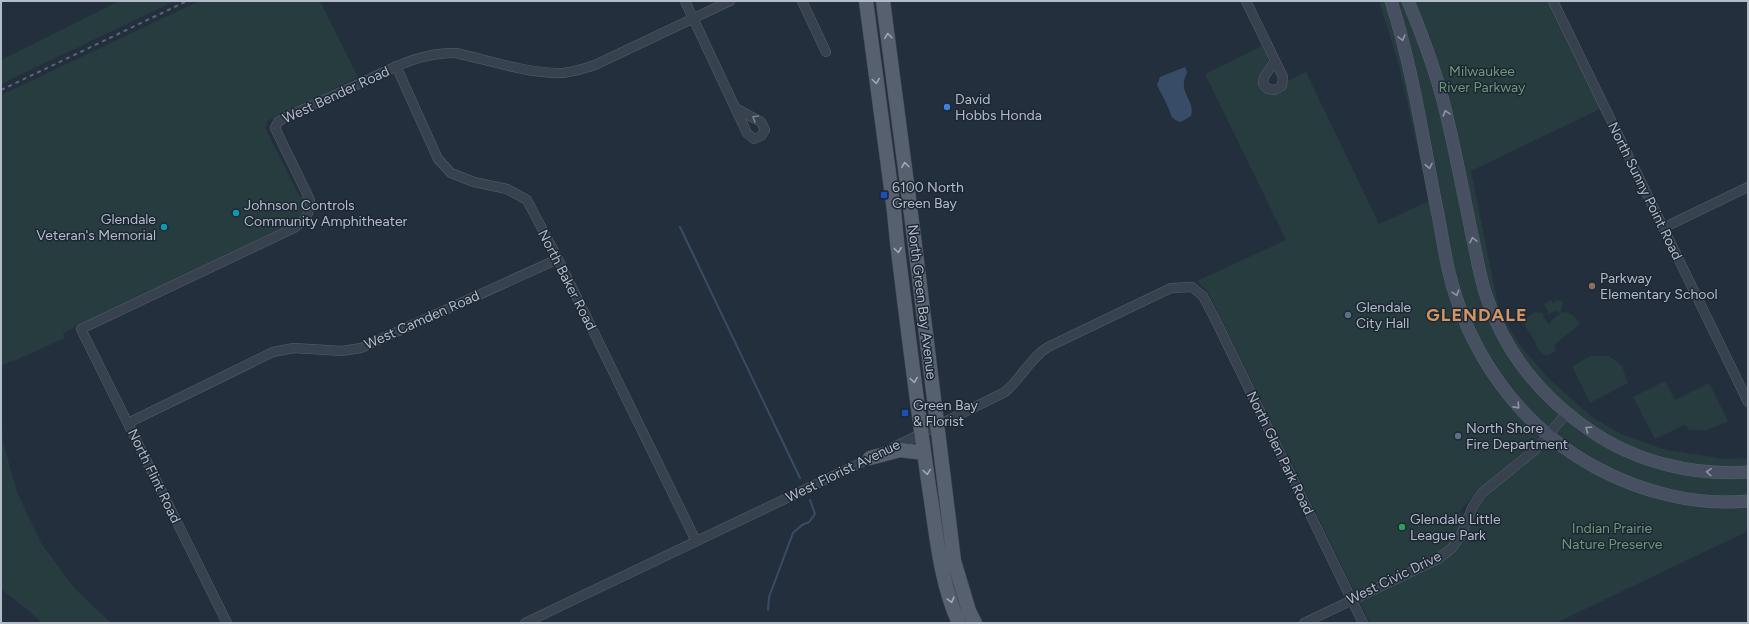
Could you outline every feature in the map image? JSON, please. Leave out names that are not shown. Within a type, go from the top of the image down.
[{"type":"main road","name":"North Green Bay Avenue","points":[[866,1],[894,211],[896,242],[921,434],[940,561],[954,614],[959,623]]},
{"type":"main road","name":"North Green Bay Avenue","points":[[883,1],[929,354],[936,426],[954,561],[969,611],[975,623]]},
{"type":"main road","points":[[909,341],[927,339]]},
{"type":"main road","points":[[911,356],[929,354]]},
{"type":"main road","points":[[870,458],[900,450],[924,453]]},
{"type":"street","points":[[686,1],[737,109]]},
{"type":"street","name":"West Bender Road","points":[[82,329],[299,225],[307,216],[310,200],[277,132],[276,125],[284,118],[396,66],[428,54],[441,52],[456,53],[544,72],[572,72],[595,65],[730,1]]},
{"type":"street","points":[[802,1],[826,52]]},
{"type":"street","points":[[1246,1],[1275,61]]},
{"type":"street","points":[[1391,1],[1405,50],[1448,269],[1461,310],[1477,348],[1495,378],[1524,413],[1548,436],[1581,460],[1607,474],[1633,485],[1668,495],[1693,500],[1722,502],[1748,501]]},
{"type":"street","points":[[1408,1],[1424,42],[1448,119],[1479,272],[1488,302],[1497,324],[1518,360],[1545,393],[1566,414],[1600,437],[1645,458],[1692,470],[1748,472]]},
{"type":"street","name":"North Sunny Point Road","points":[[1553,1],[1748,402]]},
{"type":"street","name":"North Baker Road","points":[[396,66],[438,159],[451,173],[474,182],[507,189],[527,200],[558,259],[696,541]]},
{"type":"street","points":[[1663,228],[1748,187]]},
{"type":"street","name":"West Camden Road","points":[[128,423],[274,352],[294,348],[342,351],[361,348],[558,259]]},
{"type":"street","name":"West Florist Avenue","points":[[524,623],[921,434],[1005,392],[1017,382],[1038,355],[1048,347],[1171,288],[1192,287]]},
{"type":"street","name":"North Glen Park Road","points":[[1192,287],[1203,296],[1216,321],[1362,623]]},
{"type":"street","name":"North Flint Road","points":[[82,329],[227,623]]},
{"type":"street","name":"West Civic Drive","points":[[1304,623],[1438,559],[1452,548],[1461,535],[1473,506],[1482,493],[1536,448],[1566,414]]},
{"type":"green space","points":[[119,1],[175,1],[1,84],[1,60]]},
{"type":"green space","points":[[199,1],[320,1],[358,77],[267,121],[266,128],[268,134],[300,197],[303,195],[303,213],[295,222],[63,333],[65,338],[16,360],[1,365],[1,95]]},
{"type":"green space","points":[[1379,1],[1551,1],[1602,108],[1471,171],[1499,310],[1519,344],[1548,378],[1592,417],[1621,434],[1666,450],[1726,459],[1748,458],[1748,531],[1556,623],[1370,623],[1208,292],[1197,281],[1286,240],[1205,74],[1262,46],[1267,55],[1268,61],[1266,68],[1259,78],[1261,87],[1284,88],[1288,81],[1306,72],[1379,224],[1429,201],[1399,65]],"holes":[[[1538,433],[1549,444],[1498,485],[1480,504],[1472,521],[1460,513],[1462,508],[1490,480],[1533,447],[1537,441]]]},
{"type":"green space","points":[[1551,300],[1554,304],[1555,300],[1563,301],[1561,312],[1572,315],[1580,324],[1554,345],[1556,351],[1546,356],[1540,352],[1526,328],[1524,320],[1534,312],[1543,313],[1544,318],[1550,325],[1551,320],[1561,313],[1555,311],[1549,314],[1544,304]]},
{"type":"green space","points":[[1591,356],[1609,356],[1622,366],[1628,383],[1590,403],[1572,366]]},
{"type":"green space","points":[[1665,381],[1675,400],[1709,383],[1728,421],[1708,430],[1690,430],[1684,425],[1655,439],[1633,397]]},
{"type":"green space","points":[[1,411],[3,442],[17,492],[41,543],[75,589],[111,623],[42,623],[1,589]]},
{"type":"water","points":[[1185,67],[1187,72],[1184,80],[1184,87],[1192,111],[1191,116],[1181,122],[1177,121],[1171,116],[1166,102],[1157,85],[1160,77]]},
{"type":"waterway","points":[[680,227],[800,478]]},
{"type":"waterway","points":[[768,610],[769,597],[793,533],[802,525],[809,522],[815,514],[810,500]]},
{"type":"railway","points":[[1,90],[187,1]]},
{"type":"place","name":"David Hobbs Honda","points":[[947,107]]},
{"type":"place","name":"6100 North Green Bay","points":[[884,195]]},
{"type":"place","name":"Johnson Controls Community Amphitheater","points":[[236,213]]},
{"type":"place","name":"Glendale Veteran's Memorial","points":[[164,227]]},
{"type":"place","name":"Parkway Elementary School","points":[[1592,286]]},
{"type":"place","name":"Glendale City Hall","points":[[1348,315]]},
{"type":"place","name":"Green Bay & Florist","points":[[905,413]]},
{"type":"place","name":"North Shore Fire Department","points":[[1458,436]]},
{"type":"place","name":"Glendale Little League Park","points":[[1402,527]]},
{"type":"district","name":"GLENDALE","points":[[1477,315]]},
{"type":"park label","name":"Milwaukee River Parkway","points":[[1482,80]]},
{"type":"park label","name":"Indian Prairie Nature Preserve","points":[[1612,536]]}]
